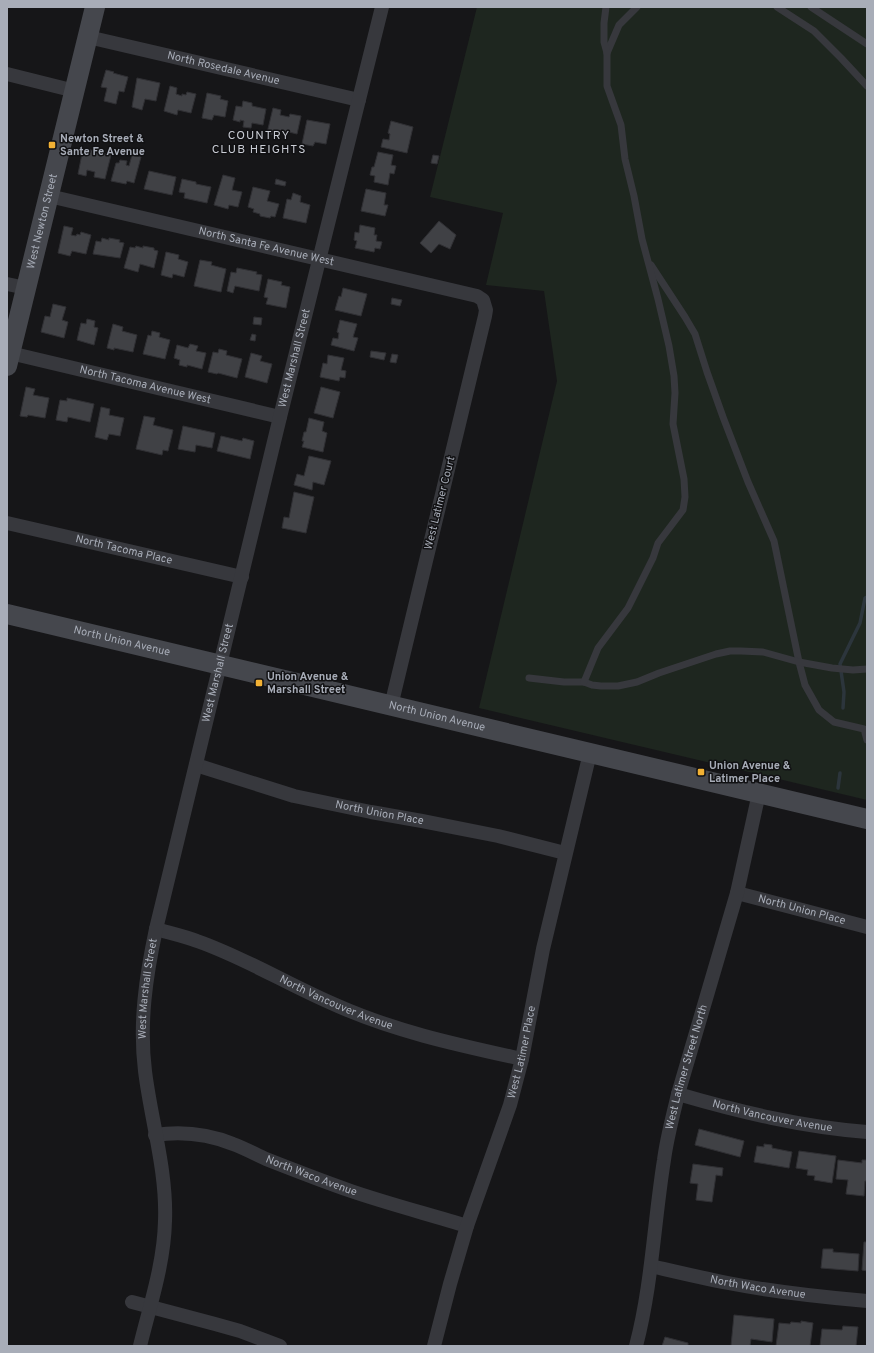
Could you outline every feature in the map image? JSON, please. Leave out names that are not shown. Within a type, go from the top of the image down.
[{"type":"street","name":"West Newton Street","points":[[9,360],[95,7]]},
{"type":"street","name":"West Marshall Street","points":[[140,1346],[163,1249],[165,1221],[161,1171],[145,1072],[142,1034],[144,992],[156,929],[280,417],[382,7]]},
{"type":"street","name":"North Rosedale Avenue","points":[[88,37],[359,100]]},
{"type":"street","points":[[7,74],[74,91]]},
{"type":"street","name":"North Santa Fe Avenue West","points":[[49,196],[477,296],[483,300]]},
{"type":"street","points":[[7,284],[26,288]]},
{"type":"street","name":"West Latimer Court","points":[[391,706],[485,316],[486,310],[483,300]]},
{"type":"street","name":"North Tacoma Avenue West","points":[[9,360],[280,417]]},
{"type":"street","name":"North Tacoma Place","points":[[7,523],[242,577]]},
{"type":"street","name":"North Union Avenue","points":[[7,614],[867,819]]},
{"type":"street","name":"West Latimer Place","points":[[434,1346],[466,1226],[508,1112],[522,1059],[543,949],[590,753]]},
{"type":"street","name":"North Union Place","points":[[196,766],[294,796],[363,811],[498,836],[565,853]]},
{"type":"street","name":"West Latimer Street North","points":[[636,1346],[651,1266],[664,1160],[670,1127],[678,1094],[737,893],[759,793]]},
{"type":"street","name":"North Union Place","points":[[737,893],[867,927]]},
{"type":"street","name":"North Vancouver Avenue","points":[[156,929],[197,941],[263,970],[302,991],[369,1019],[447,1043],[522,1059]]},
{"type":"street","name":"North Vancouver Avenue","points":[[678,1094],[731,1109],[816,1127],[867,1132]]},
{"type":"street","name":"North Waco Avenue","points":[[156,1135],[181,1133],[213,1137],[308,1176],[352,1192],[466,1226]]},
{"type":"street","name":"North Waco Avenue","points":[[651,1266],[727,1283],[763,1289],[794,1294],[867,1301]]},
{"type":"street","points":[[132,1302],[240,1331],[280,1346]]},
{"type":"lane","points":[[584,682],[598,648],[609,631],[626,613],[646,573],[658,543],[684,506],[684,479],[673,424],[674,376],[662,314],[647,260],[625,159],[621,125],[607,86],[608,53],[604,42],[606,7]]},
{"type":"lane","points":[[608,53],[619,25],[636,7]]},
{"type":"lane","points":[[777,7],[814,31],[867,86]]},
{"type":"lane","points":[[811,7],[867,44]]},
{"type":"lane","points":[[647,260],[685,316],[695,334],[723,417],[748,482],[774,541],[805,685],[819,710],[834,722],[865,728],[867,740]]},
{"type":"lane","points":[[529,678],[564,682],[584,682],[592,685],[609,687],[626,685],[704,658],[730,651],[763,652],[799,662],[832,668],[853,670],[867,669]]},
{"type":"shaded area","points":[[477,7],[867,7],[867,800],[479,708],[557,381],[544,291],[486,285],[503,213],[430,197]]},
{"type":"building","points":[[106,70],[128,77],[124,92],[119,91],[116,104],[104,101],[107,88],[101,87]]},
{"type":"building","points":[[137,78],[160,83],[156,101],[145,99],[142,110],[132,107]]},
{"type":"building","points":[[170,86],[177,88],[176,94],[182,96],[182,94],[186,95],[187,92],[196,94],[191,113],[178,110],[177,115],[164,111]]},
{"type":"building","points":[[207,93],[221,96],[220,99],[228,101],[225,117],[214,115],[212,120],[202,118]]},
{"type":"building","points":[[243,101],[252,103],[252,106],[266,109],[263,125],[252,123],[251,128],[243,127],[244,121],[240,120],[240,122],[233,120],[236,106],[242,107]]},
{"type":"building","points":[[273,108],[281,110],[280,115],[289,117],[290,114],[301,116],[297,134],[281,130],[279,136],[267,133]]},
{"type":"building","points":[[307,120],[330,124],[326,144],[315,142],[313,146],[302,144]]},
{"type":"building","points":[[391,121],[413,127],[407,153],[381,147],[383,139],[389,140],[390,134],[388,133]]},
{"type":"building","points":[[87,149],[111,155],[105,179],[94,177],[95,172],[87,170],[86,176],[78,174],[82,154],[86,155]]},
{"type":"building","points":[[378,152],[393,155],[391,165],[396,166],[394,174],[390,173],[388,185],[374,182],[375,176],[370,175]]},
{"type":"building","points":[[132,155],[141,157],[134,183],[127,181],[126,184],[111,181],[116,163],[119,163],[120,160],[127,161],[126,165],[129,166]]},
{"type":"building","points":[[433,155],[439,156],[437,164],[431,163]]},
{"type":"building","points":[[149,171],[176,177],[172,195],[144,189]]},
{"type":"building","points":[[223,175],[235,178],[232,190],[242,192],[238,207],[229,205],[228,209],[214,205]]},
{"type":"building","points":[[182,179],[211,187],[207,203],[184,198],[185,193],[179,192]]},
{"type":"building","points":[[276,179],[286,182],[285,186],[275,184]]},
{"type":"building","points":[[253,187],[270,191],[267,201],[279,204],[275,217],[271,216],[270,218],[260,216],[260,214],[253,212],[254,209],[248,207]]},
{"type":"building","points":[[366,189],[386,193],[384,205],[388,205],[385,216],[361,211]]},
{"type":"building","points":[[293,193],[301,196],[300,202],[310,205],[306,223],[283,218],[287,199],[291,200]]},
{"type":"building","points":[[439,221],[456,235],[450,249],[439,244],[431,253],[420,243]]},
{"type":"building","points":[[360,225],[375,228],[374,235],[377,235],[376,241],[382,242],[380,249],[375,248],[374,252],[355,248],[357,241],[354,240],[355,232],[359,233]]},
{"type":"building","points":[[64,226],[73,228],[71,235],[80,235],[81,232],[91,235],[86,254],[72,251],[70,256],[58,253]]},
{"type":"building","points":[[102,238],[109,240],[109,238],[120,240],[119,242],[124,243],[120,258],[93,254],[96,241],[101,242]]},
{"type":"building","points":[[136,246],[143,248],[143,246],[154,248],[154,250],[158,251],[154,268],[140,264],[138,272],[124,268],[130,247],[135,248]]},
{"type":"building","points":[[166,252],[179,255],[178,259],[188,262],[184,277],[173,274],[172,278],[161,275]]},
{"type":"building","points":[[200,260],[212,262],[211,265],[226,269],[221,292],[194,286]]},
{"type":"building","points":[[237,268],[257,272],[256,274],[262,275],[259,291],[235,286],[233,293],[227,291],[231,272],[236,273]]},
{"type":"building","points":[[268,279],[282,282],[281,285],[290,287],[286,308],[266,304],[268,298],[264,297]]},
{"type":"building","points":[[343,288],[367,294],[361,316],[335,310]]},
{"type":"building","points":[[392,298],[402,300],[400,306],[391,304]]},
{"type":"building","points":[[53,304],[66,307],[62,320],[68,322],[64,338],[41,332],[45,316],[50,317]]},
{"type":"building","points":[[254,317],[262,318],[261,325],[253,324]]},
{"type":"building","points":[[87,319],[95,321],[94,327],[98,328],[94,345],[77,340],[81,323],[86,324]]},
{"type":"building","points":[[340,320],[357,324],[353,337],[358,338],[354,351],[331,345],[333,338],[338,339],[339,333],[337,332]]},
{"type":"building","points":[[113,324],[123,327],[122,331],[137,335],[133,352],[107,348]]},
{"type":"building","points":[[152,331],[160,333],[159,337],[170,340],[165,359],[143,354],[148,335],[151,336]]},
{"type":"building","points":[[252,334],[256,335],[255,341],[250,340]]},
{"type":"building","points":[[190,344],[198,346],[196,351],[206,353],[202,369],[187,365],[187,367],[179,365],[180,360],[174,358],[177,345],[188,348]]},
{"type":"building","points":[[219,349],[227,351],[226,355],[242,359],[237,378],[208,372],[213,352],[218,353]]},
{"type":"building","points":[[371,351],[386,353],[384,360],[370,357]]},
{"type":"building","points":[[251,353],[262,356],[260,361],[272,364],[267,383],[245,377]]},
{"type":"building","points":[[392,354],[398,355],[396,363],[390,362]]},
{"type":"building","points":[[328,355],[344,358],[341,370],[346,371],[345,378],[340,377],[339,381],[320,377],[323,363],[327,364]]},
{"type":"building","points":[[26,387],[35,389],[33,395],[49,398],[45,418],[28,415],[27,417],[20,416]]},
{"type":"building","points":[[321,387],[340,392],[333,418],[314,413]]},
{"type":"building","points":[[67,398],[94,404],[90,422],[68,417],[67,422],[56,420],[60,400],[67,401]]},
{"type":"building","points":[[101,407],[110,409],[109,415],[124,418],[120,436],[109,434],[107,440],[95,437]]},
{"type":"building","points":[[144,416],[155,418],[153,425],[173,430],[168,451],[163,450],[162,455],[136,449]]},
{"type":"building","points":[[309,418],[324,422],[322,431],[327,433],[323,452],[302,447],[304,432],[306,432]]},
{"type":"building","points":[[183,426],[215,433],[212,448],[196,445],[195,452],[178,449]]},
{"type":"building","points":[[221,436],[242,441],[243,438],[254,441],[250,459],[217,451]]},
{"type":"building","points":[[309,456],[331,461],[324,485],[313,482],[312,490],[294,485],[297,474],[304,476]]},
{"type":"building","points":[[294,492],[314,497],[306,533],[282,528],[284,517],[289,518]]},
{"type":"building","points":[[699,1129],[744,1141],[740,1157],[695,1145]]},
{"type":"building","points":[[764,1144],[772,1145],[772,1148],[792,1152],[789,1168],[754,1162],[757,1146],[764,1147]]},
{"type":"building","points":[[799,1151],[836,1156],[832,1183],[814,1180],[815,1176],[807,1175],[808,1170],[796,1168]]},
{"type":"building","points":[[838,1160],[862,1163],[862,1160],[867,1160],[867,1181],[865,1181],[864,1196],[846,1194],[848,1180],[836,1179]]},
{"type":"building","points":[[693,1164],[723,1168],[722,1176],[716,1175],[712,1202],[696,1200],[698,1184],[690,1183]]},
{"type":"building","points":[[864,1242],[867,1242],[867,1271],[862,1270]]},
{"type":"building","points":[[823,1249],[833,1249],[833,1252],[859,1254],[858,1271],[821,1268]]},
{"type":"building","points":[[734,1315],[774,1319],[772,1342],[751,1339],[750,1346],[731,1346]]},
{"type":"building","points":[[801,1321],[813,1323],[810,1346],[776,1346],[779,1323],[801,1323]]},
{"type":"building","points":[[843,1326],[858,1327],[856,1346],[820,1346],[822,1329],[842,1330]]},
{"type":"building","points":[[665,1337],[688,1343],[688,1346],[662,1346]]},
{"type":"waterway","points":[[843,708],[844,692],[840,664],[860,623],[865,598],[867,597]]},
{"type":"waterway","points":[[838,788],[840,773]]},
{"type":"place","name":"Newton Street & Sante Fe Avenue","points":[[52,145]]},
{"type":"place","name":"Union Avenue & Marshall Street","points":[[259,683]]},
{"type":"place","name":"Union Avenue & Latimer Place","points":[[701,772]]},
{"type":"district","name":"COUNTRY CLUB HEIGHTS","points":[[259,143]]}]
